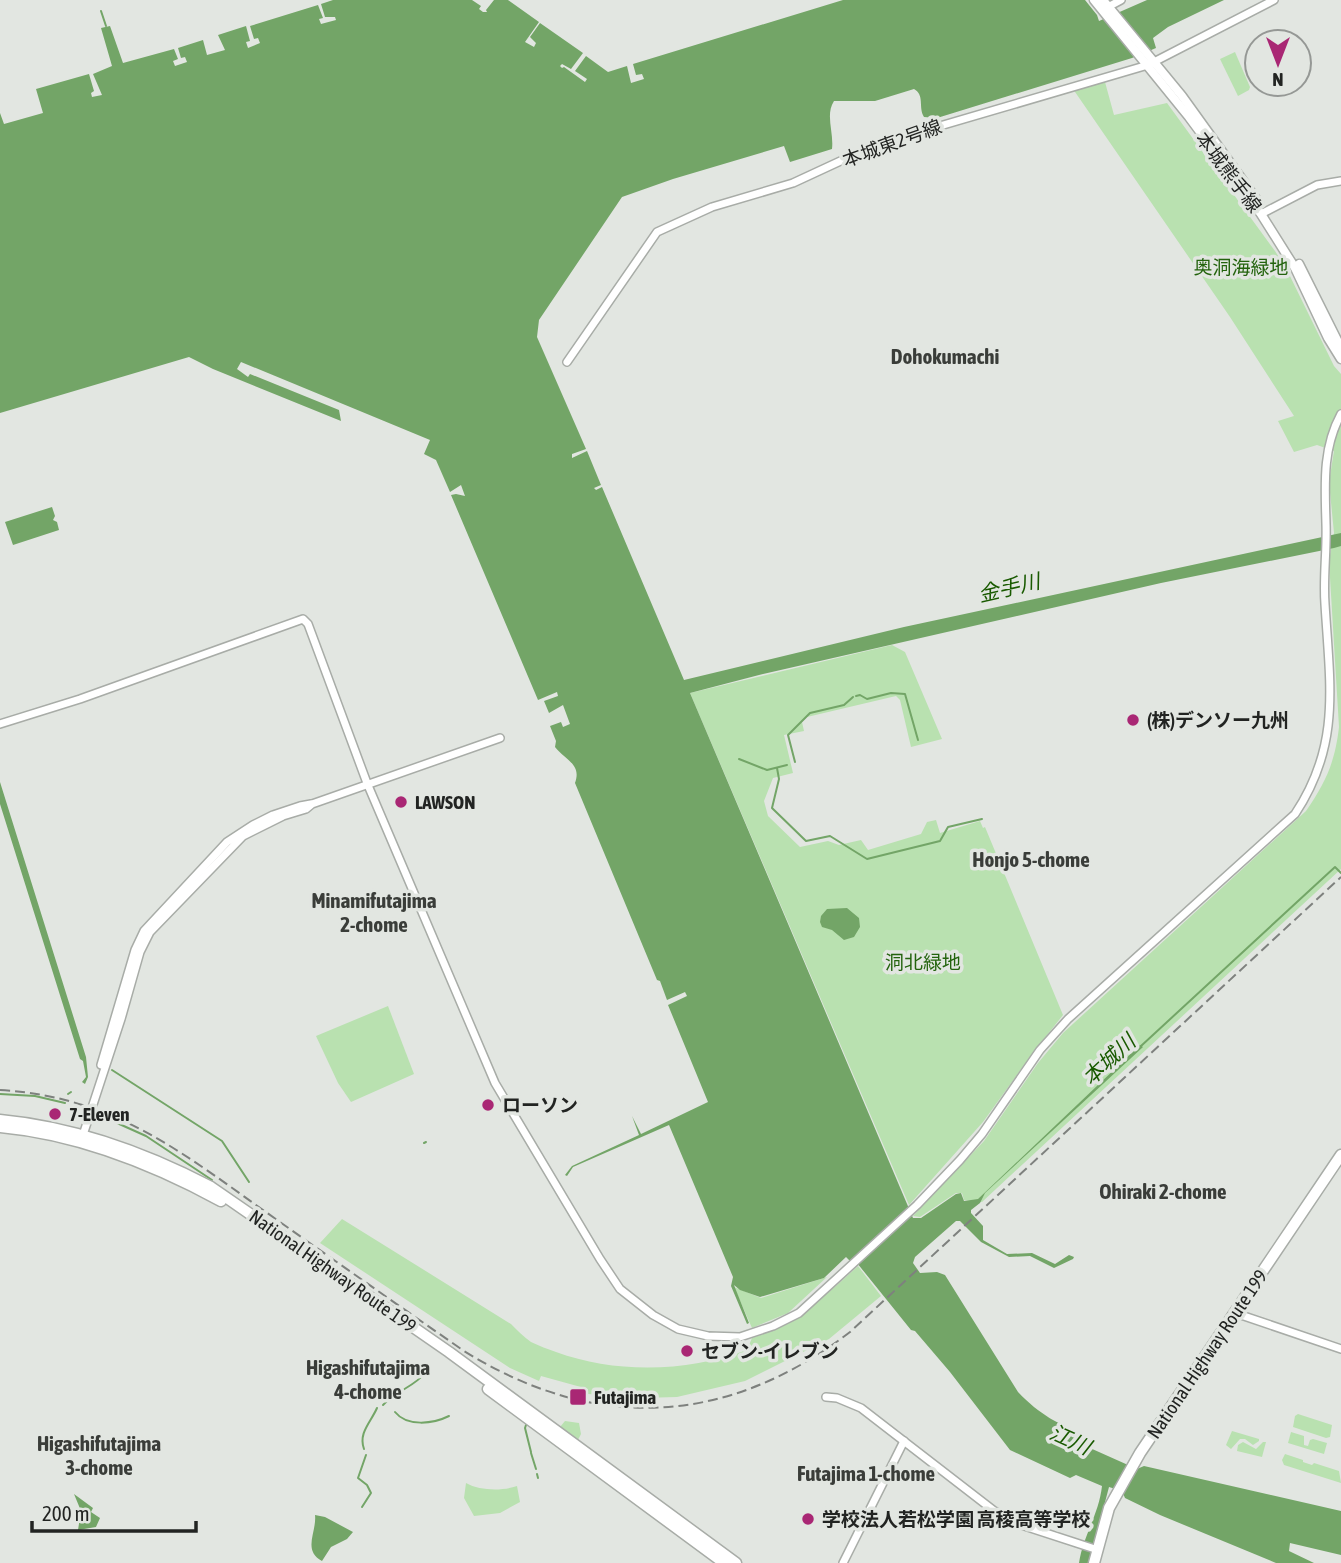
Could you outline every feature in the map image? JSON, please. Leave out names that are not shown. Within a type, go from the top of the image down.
[{"type":"highway","name":"National Highway Route 199","points":[[0,1120],[47,1126],[83,1135],[187,1174],[229,1199],[449,1352],[736,1563]]},
{"type":"highway","name":"National Highway Route 199","points":[[0,1127],[46,1133],[125,1157],[183,1181],[228,1204],[448,1359],[724,1563]]},
{"type":"highway","name":"National Highway Route 199","points":[[1094,1563],[1109,1508],[1138,1456],[1341,1155]]},
{"type":"main road","name":"本城熊手線","points":[[1094,0],[1107,9],[1151,64],[1182,96],[1312,287],[1341,348]]},
{"type":"main road","name":"本城熊手線","points":[[1263,212],[1341,359]]},
{"type":"street","points":[[1107,9],[1121,0]]},
{"type":"street","name":"本城東2号線","points":[[568,362],[657,232],[668,225],[712,207],[793,183],[875,145],[1151,64],[1274,0]]},
{"type":"street","points":[[1263,212],[1317,186],[1341,181]]},
{"type":"street","points":[[0,724],[80,699],[303,619],[308,624],[367,783],[495,1083],[600,1259],[620,1289],[653,1315],[678,1329],[708,1336],[740,1337],[773,1326],[799,1313],[917,1205],[982,1133],[1040,1050],[1068,1020],[1295,814],[1312,794],[1328,758],[1334,719],[1325,600],[1325,470],[1328,443],[1341,414]]},
{"type":"street","points":[[83,1135],[90,1098],[135,950],[144,930],[227,842],[273,815],[312,804],[500,737]]},
{"type":"street","points":[[1235,1313],[1341,1349]]},
{"type":"street","points":[[826,1397],[837,1398],[860,1408],[993,1510],[1015,1523],[1098,1550]]},
{"type":"street","points":[[843,1563],[904,1441]]},
{"type":"green space","points":[[1235,52],[1243,71],[1243,93],[1238,96],[1220,59]]},
{"type":"green space","name":"奥洞海緑地","points":[[1105,82],[1114,115],[1167,103],[1286,268],[1334,366],[1341,374],[1341,869],[982,1202],[964,1200],[962,1193],[956,1193],[920,1217],[913,1216],[984,1141],[1038,1063],[1063,1033],[1306,811],[1319,791],[1335,751],[1339,727],[1329,561],[1334,533],[1329,482],[1334,451],[1317,445],[1294,452],[1278,421],[1294,416],[1230,317],[1073,89]]},
{"type":"green space","name":"洞北緑地","points":[[892,645],[905,652],[942,739],[911,747],[900,700],[896,696],[807,717],[802,722],[804,731],[784,735],[793,773],[773,778],[764,801],[768,816],[800,847],[828,841],[839,845],[861,840],[868,850],[921,834],[927,822],[936,820],[940,833],[980,821],[983,828],[985,827],[1063,1015],[983,1122],[909,1205],[690,693]]},
{"type":"green space","points":[[388,1006],[414,1074],[351,1102],[338,1083],[316,1036]]},
{"type":"green space","points":[[342,1219],[511,1324],[531,1342],[556,1352],[603,1364],[652,1368],[676,1366],[701,1363],[747,1350],[752,1338],[796,1317],[858,1266],[881,1296],[829,1339],[745,1381],[677,1397],[641,1398],[588,1394],[588,1389],[541,1376],[539,1381],[510,1368],[320,1243]]},
{"type":"green space","points":[[827,1277],[788,1313],[752,1328],[734,1287],[761,1298]]},
{"type":"green space","points":[[1298,1414],[1332,1425],[1330,1437],[1293,1427]]},
{"type":"green space","points":[[565,1421],[579,1423],[581,1434],[578,1440],[560,1427]]},
{"type":"green space","points":[[1232,1431],[1259,1441],[1253,1445],[1240,1439],[1231,1449],[1226,1445]]},
{"type":"green space","points":[[1291,1432],[1304,1436],[1304,1445],[1308,1446],[1313,1439],[1327,1443],[1324,1454],[1288,1443]]},
{"type":"green space","points":[[1243,1442],[1256,1449],[1266,1442],[1262,1457],[1237,1451],[1238,1445]]},
{"type":"green space","points":[[1285,1454],[1312,1465],[1314,1463],[1339,1471],[1341,1483],[1284,1465],[1282,1460]]},
{"type":"green space","points":[[466,1483],[478,1488],[492,1489],[517,1486],[520,1502],[500,1513],[474,1516],[464,1498]]},
{"type":"water","name":"江川","points":[[333,0],[472,0],[481,6],[479,9],[487,12],[494,0],[508,0],[539,22],[525,42],[534,47],[536,43],[530,37],[540,23],[583,53],[571,69],[562,64],[562,68],[585,82],[587,79],[575,71],[586,56],[608,72],[627,66],[631,83],[644,79],[642,74],[636,75],[633,64],[843,0],[1085,0],[1099,21],[1147,0],[1224,0],[1168,27],[1153,38],[1156,48],[1132,58],[937,118],[924,117],[919,94],[914,89],[875,101],[834,101],[830,112],[832,149],[790,162],[784,146],[622,197],[539,320],[537,337],[586,449],[572,454],[572,458],[587,451],[601,485],[594,488],[596,490],[602,487],[684,680],[904,627],[1341,533],[1341,546],[1334,548],[1161,583],[690,693],[913,1218],[921,1218],[956,1194],[961,1193],[964,1201],[978,1199],[1140,1045],[1143,1047],[985,1193],[980,1203],[971,1210],[983,1226],[983,1240],[1007,1254],[1032,1253],[1055,1264],[1069,1255],[1074,1257],[1073,1259],[1054,1268],[1030,1256],[1009,1257],[981,1242],[960,1221],[956,1221],[915,1257],[913,1263],[920,1273],[937,1272],[945,1275],[1018,1392],[1050,1418],[1087,1436],[1090,1448],[1137,1469],[1144,1466],[1341,1511],[1341,1555],[1290,1543],[1289,1551],[1314,1563],[1276,1563],[1160,1515],[1125,1498],[1122,1491],[1109,1487],[1089,1563],[1079,1563],[1102,1486],[1076,1475],[1070,1478],[1010,1450],[950,1372],[915,1331],[911,1330],[853,1258],[850,1261],[846,1257],[824,1278],[760,1297],[734,1285],[749,1323],[747,1324],[731,1286],[733,1277],[669,1125],[573,1167],[567,1176],[565,1175],[572,1166],[639,1135],[632,1116],[641,1134],[708,1102],[668,1005],[687,996],[685,992],[667,1000],[660,981],[657,980],[575,783],[576,771],[555,747],[556,741],[550,726],[561,722],[563,727],[570,724],[563,705],[549,713],[544,701],[558,696],[557,692],[538,700],[451,495],[465,496],[461,485],[450,492],[436,460],[424,454],[430,440],[241,362],[237,369],[248,377],[250,374],[339,410],[341,421],[189,357],[0,413],[0,113],[4,124],[43,113],[36,89],[89,74],[94,91],[91,93],[92,97],[102,95],[93,74],[112,66],[101,28],[110,26],[123,63],[174,49],[178,59],[173,61],[175,66],[187,62],[185,57],[181,58],[178,48],[203,40],[207,55],[225,50],[218,35],[246,26],[250,41],[246,42],[248,48],[260,43],[258,38],[254,39],[250,26],[318,5],[323,18],[319,19],[321,24],[336,20],[335,17],[325,17],[321,4]]},
{"type":"water","points":[[52,507],[55,516],[53,520],[57,522],[59,530],[13,545],[5,522]]},
{"type":"water","points":[[0,782],[86,1057],[88,1077],[85,1084],[82,1082],[86,1077],[83,1061],[80,1059],[0,804]]},
{"type":"water","points":[[847,908],[859,918],[860,927],[854,937],[844,940],[832,930],[822,927],[820,922],[827,909]]},
{"type":"water","points":[[74,1494],[93,1508],[91,1512],[100,1518],[96,1527],[78,1530],[81,1511]]},
{"type":"water","points":[[315,1515],[325,1517],[353,1532],[347,1539],[331,1547],[322,1561],[316,1557],[312,1546]]},
{"type":"waterway","points":[[101,11],[106,26]]},
{"type":"waterway","points":[[856,696],[867,699],[891,693],[905,694],[918,740]]},
{"type":"waterway","points":[[795,762],[788,735],[810,713],[844,705],[853,697]]},
{"type":"waterway","points":[[739,759],[767,770],[787,765]]},
{"type":"waterway","points":[[777,768],[779,779],[772,808],[806,841],[830,836],[867,859],[940,841],[948,827],[982,819]]},
{"type":"waterway","name":"本城川","points":[[1141,1046],[1335,867],[1341,873]]},
{"type":"waterway","points":[[112,1070],[222,1141],[249,1182]]},
{"type":"waterway","points":[[0,1094],[35,1096],[65,1103]]},
{"type":"waterway","points":[[97,1114],[146,1136],[212,1180]]},
{"type":"waterway","points":[[383,1405],[425,1373]]},
{"type":"waterway","points":[[364,1449],[364,1433],[377,1408]]},
{"type":"waterway","points":[[395,1412],[406,1420],[420,1423],[449,1416]]},
{"type":"waterway","points":[[526,1425],[531,1452]]},
{"type":"waterway","points":[[531,1453],[536,1469]]},
{"type":"waterway","points":[[362,1507],[371,1493],[367,1485],[358,1478],[366,1455]]},
{"type":"waterway","points":[[537,1474],[538,1478]]},
{"type":"railway","points":[[0,1090],[42,1095],[81,1104],[150,1134],[214,1175],[464,1351],[513,1378],[563,1396],[612,1406],[660,1408],[709,1401],[756,1386],[804,1363],[850,1332],[1341,877]]},
{"type":"place","name":"(株)デンソー九州","points":[[1133,720]]},
{"type":"place","name":"LAWSON","points":[[401,802]]},
{"type":"place","name":"ローソン","points":[[488,1105]]},
{"type":"place","name":"7-Eleven","points":[[55,1114]]},
{"type":"place","name":"セブン-イレブン","points":[[687,1351]]},
{"type":"place","name":"Futajima","points":[[578,1397]]},
{"type":"place","name":"学校法人若松学園 高稜高等学校","points":[[808,1519]]},
{"type":"district","name":"Dohokumachi","points":[[945,357]]},
{"type":"district","name":"Honjo 5-chome","points":[[1031,860]]},
{"type":"district","name":"Minamifutajima 2-chome","points":[[374,913]]},
{"type":"district","name":"Ohiraki 2-chome","points":[[1163,1192]]},
{"type":"district","name":"Higashifutajima 4-chome","points":[[368,1380]]},
{"type":"district","name":"Higashifutajima 3-chome","points":[[99,1456]]},
{"type":"district","name":"Futajima 1-chome","points":[[866,1474]]},
{"type":"water label","name":"金手川","points":[[1009,588]]}]
